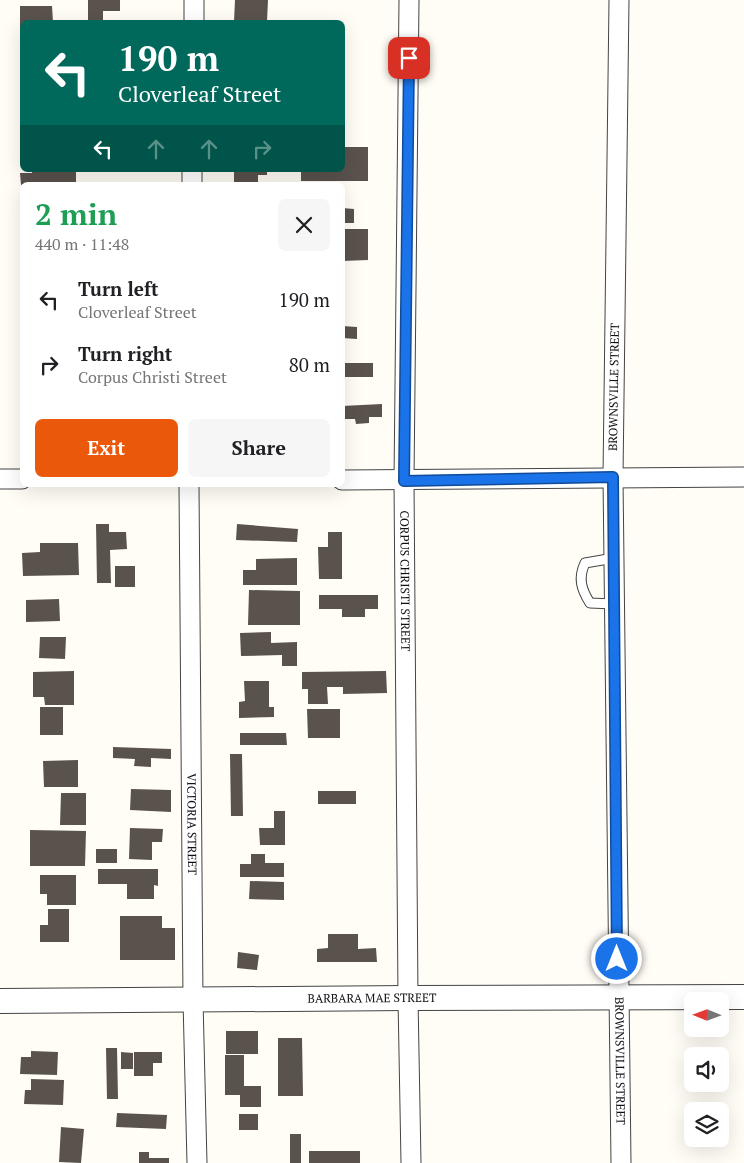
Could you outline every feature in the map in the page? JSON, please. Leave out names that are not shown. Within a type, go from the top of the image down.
[{"type":"street","points":[[194,0],[194,20]]},
{"type":"street","name":"CORPUS CHRISTI STREET","points":[[409,0],[404,481],[411,1163]]},
{"type":"street","name":"BROWNSVILLE STREET","points":[[619,0],[613,477],[621,1163]]},
{"type":"street","points":[[345,480],[744,477]]},
{"type":"street","points":[[0,479],[20,479]]},
{"type":"street","name":"VICTORIA STREET","points":[[189,487],[197,1163]]},
{"type":"street","name":"BARBARA MAE STREET","points":[[0,1001],[744,997]]},
{"type":"lane","points":[[614,558],[585,563],[580,574],[582,587],[590,603],[614,604]]},
{"type":"building","points":[[88,0],[120,0],[120,11],[103,11],[103,20],[88,20]]},
{"type":"building","points":[[235,0],[268,0],[267,20],[234,20]]},
{"type":"building","points":[[20,6],[52,6],[53,20],[20,20]]},
{"type":"building","points":[[345,147],[368,147],[368,181],[301,181],[301,172],[345,172]]},
{"type":"building","points":[[76,172],[76,182],[21,182],[20,173]]},
{"type":"building","points":[[234,172],[267,172],[267,175],[258,175],[258,182],[234,182]]},
{"type":"building","points":[[345,208],[354,209],[354,223],[345,223]]},
{"type":"building","points":[[345,229],[368,229],[368,260],[345,261]]},
{"type":"building","points":[[345,326],[357,327],[357,339],[345,338]]},
{"type":"building","points":[[345,363],[373,363],[373,377],[345,377]]},
{"type":"building","points":[[382,404],[382,417],[369,417],[369,423],[356,424],[355,419],[345,419],[345,406]]},
{"type":"building","points":[[96,524],[109,524],[109,532],[126,532],[127,549],[110,550],[111,583],[97,583]]},
{"type":"building","points":[[237,524],[298,529],[297,542],[236,540]]},
{"type":"building","points":[[328,532],[342,532],[342,579],[319,579],[318,547],[328,547]]},
{"type":"building","points":[[40,543],[78,543],[79,575],[23,576],[22,553],[40,552]]},
{"type":"building","points":[[297,558],[297,585],[243,585],[243,570],[256,570],[256,559]]},
{"type":"building","points":[[115,566],[135,566],[135,587],[115,587]]},
{"type":"building","points":[[249,590],[300,591],[300,625],[248,625]]},
{"type":"building","points":[[319,595],[378,595],[378,609],[365,609],[365,617],[342,617],[342,609],[319,609]]},
{"type":"building","points":[[59,599],[60,621],[26,622],[26,600]]},
{"type":"building","points":[[271,632],[271,643],[297,642],[297,666],[282,666],[282,655],[241,656],[240,633]]},
{"type":"building","points":[[40,637],[66,637],[65,659],[39,658]]},
{"type":"building","points":[[74,671],[74,705],[45,705],[44,697],[33,697],[33,672]]},
{"type":"building","points":[[386,671],[387,693],[343,694],[343,687],[327,687],[328,704],[308,704],[308,689],[302,689],[302,672]]},
{"type":"building","points":[[244,681],[269,681],[269,707],[274,707],[274,717],[239,718],[239,702],[245,701]]},
{"type":"building","points":[[40,707],[63,707],[63,735],[40,735]]},
{"type":"building","points":[[307,709],[340,709],[340,738],[308,738]]},
{"type":"building","points":[[240,733],[286,733],[287,745],[240,745]]},
{"type":"building","points":[[113,747],[171,749],[171,759],[151,758],[151,767],[134,766],[135,759],[113,758]]},
{"type":"building","points":[[230,754],[242,754],[243,816],[231,816]]},
{"type":"building","points":[[78,760],[78,787],[44,787],[43,761]]},
{"type":"building","points":[[131,789],[171,790],[171,812],[130,810]]},
{"type":"building","points":[[318,791],[356,791],[356,804],[318,804]]},
{"type":"building","points":[[61,793],[86,793],[86,825],[60,825]]},
{"type":"building","points":[[274,811],[285,811],[285,845],[260,845],[259,828],[274,828]]},
{"type":"building","points":[[130,828],[163,829],[162,842],[152,842],[152,860],[129,859]]},
{"type":"building","points":[[30,830],[86,831],[85,866],[30,866]]},
{"type":"building","points":[[96,849],[117,849],[117,863],[96,863]]},
{"type":"building","points":[[251,854],[265,854],[265,863],[284,863],[284,877],[240,877],[240,864],[251,864]]},
{"type":"building","points":[[98,869],[158,869],[158,886],[154,885],[154,899],[127,899],[127,884],[98,884]]},
{"type":"building","points":[[40,875],[76,875],[76,905],[47,905],[47,894],[40,894]]},
{"type":"building","points":[[250,881],[284,882],[284,900],[249,899]]},
{"type":"building","points":[[48,909],[69,909],[69,942],[40,942],[40,925],[48,925]]},
{"type":"building","points":[[120,916],[162,916],[162,928],[175,928],[175,960],[120,960]]},
{"type":"building","points":[[328,934],[358,934],[358,949],[376,948],[377,962],[317,962],[317,949],[328,948]]},
{"type":"building","points":[[238,952],[259,955],[257,970],[237,968]]},
{"type":"building","points":[[226,1031],[258,1031],[258,1054],[226,1054]]},
{"type":"building","points":[[278,1038],[302,1038],[303,1096],[278,1096]]},
{"type":"building","points":[[106,1048],[117,1048],[118,1099],[107,1099]]},
{"type":"building","points":[[31,1051],[58,1052],[57,1075],[20,1074],[21,1057],[31,1057]]},
{"type":"building","points":[[121,1052],[133,1053],[133,1069],[121,1069]]},
{"type":"building","points":[[134,1052],[162,1052],[162,1063],[153,1063],[153,1076],[134,1076]]},
{"type":"building","points":[[225,1055],[244,1055],[244,1086],[261,1086],[261,1107],[240,1107],[240,1095],[225,1095]]},
{"type":"building","points":[[31,1079],[64,1080],[63,1105],[24,1104],[25,1090],[31,1090]]},
{"type":"building","points":[[117,1113],[167,1115],[166,1129],[116,1127]]},
{"type":"building","points":[[239,1114],[258,1114],[258,1130],[239,1130]]},
{"type":"building","points":[[61,1127],[84,1129],[81,1163],[59,1162]]},
{"type":"building","points":[[290,1134],[301,1134],[301,1163],[290,1163]]},
{"type":"building","points":[[309,1151],[360,1151],[360,1163],[309,1163]]},
{"type":"building","points":[[139,1152],[149,1152],[149,1158],[169,1158],[169,1163],[139,1163]]},
{"type":"route","points":[[409,58],[404,481],[613,477],[617,959]]}]
